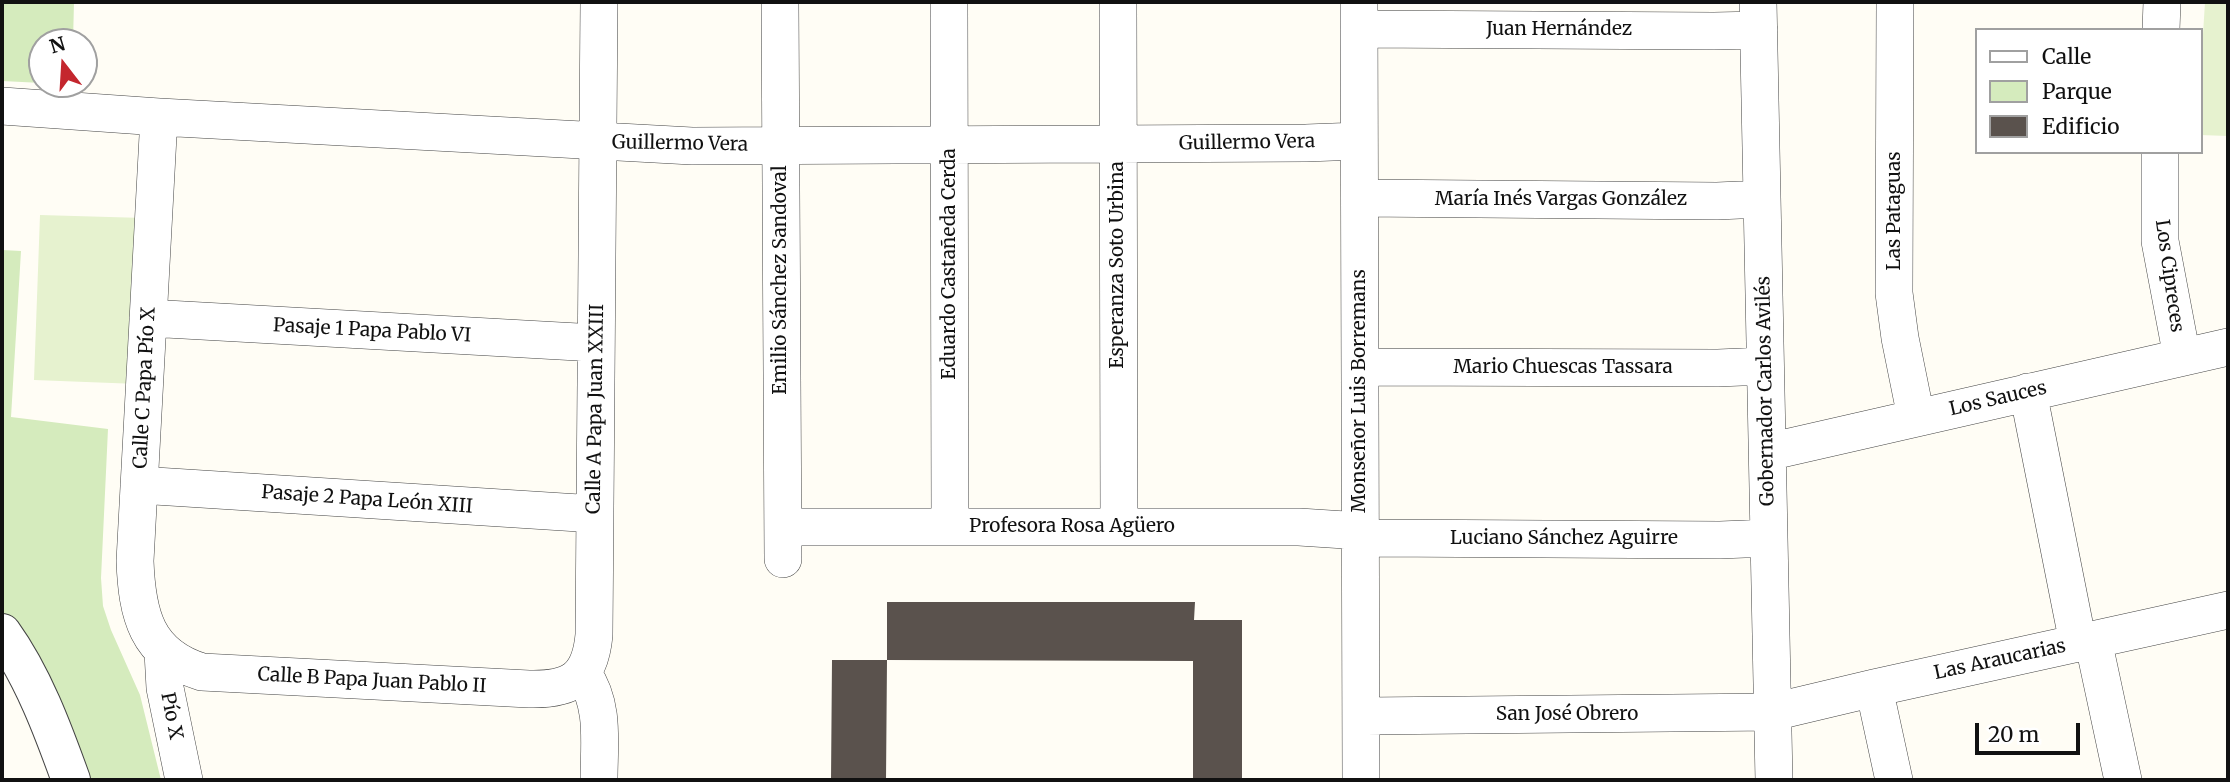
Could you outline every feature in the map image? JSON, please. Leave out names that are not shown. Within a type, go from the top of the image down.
[{"type":"street","name":"Calle A Papa Juan XXIII","points":[[583,674],[593,647],[599,2]]},
{"type":"street","name":"Emilio Sánchez Sandoval","points":[[780,2],[783,543]]},
{"type":"street","name":"Eduardo Castañeda Cerda","points":[[949,2],[950,527]]},
{"type":"street","name":"Esperanza Soto Urbina","points":[[1118,2],[1119,527]]},
{"type":"street","name":"Las Pataguas","points":[[1895,2],[1894,293],[1916,417]]},
{"type":"street","points":[[2161,28],[2162,2]]},
{"type":"street","name":"Juan Hernández","points":[[1359,15],[1714,32],[1758,16]]},
{"type":"street","name":"Monseñor Luis Borremans","points":[[1359,15],[1361,780]]},
{"type":"street","name":"Gobernador Carlos Avilés","points":[[1758,16],[1774,780]]},
{"type":"street","name":"Guillermo Vera","points":[[2,106],[692,146],[1359,141]]},
{"type":"street","name":"Calle C Papa Pío X","points":[[159,117],[135,561],[136,588],[146,625],[163,652]]},
{"type":"street","name":"Los Cipreces","points":[[2160,154],[2160,240],[2182,357]]},
{"type":"street","name":"María Inés Vargas González","points":[[1360,198],[1717,201],[1762,199]]},
{"type":"street","name":"Pasaje 1 Papa Pablo VI","points":[[148,318],[596,343]]},
{"type":"street","name":"Los Sauces","points":[[1768,452],[2228,347]]},
{"type":"street","name":"Mario Chuescas Tassara","points":[[1360,367],[1766,366]]},
{"type":"street","points":[[2028,392],[2085,641],[2123,780]]},
{"type":"street","name":"Pasaje 2 Papa León XIII","points":[[139,485],[594,514]]},
{"type":"street","name":"Profesora Rosa Agüero","points":[[783,543],[950,527],[1299,527],[1361,531]]},
{"type":"street","name":"Luciano Sánchez Aguirre","points":[[1361,531],[1374,538],[1769,538]]},
{"type":"street","name":"Las Araucarias","points":[[1773,712],[2228,611]]},
{"type":"street","points":[[6,643],[50,725],[71,780]]},
{"type":"street","name":"Calle B Papa Juan Pablo II","points":[[163,652],[180,664],[202,672],[502,688],[543,690],[571,682],[583,674]]},
{"type":"street","name":"Pío X","points":[[163,652],[166,688],[184,780]]},
{"type":"street","points":[[583,674],[598,705],[599,780]]},
{"type":"street","points":[[1874,688],[1894,780]]},
{"type":"street","name":"San José Obrero","points":[[1361,713],[1366,716],[1773,712]]},
{"type":"green space","points":[[2,2],[74,2],[73,28],[28,28],[28,82],[2,81]]},
{"type":"green space","points":[[2205,2],[2228,2],[2228,136],[2202,135]]},
{"type":"green space","points":[[40,215],[144,218],[138,384],[34,380]]},
{"type":"green space","points":[[2,250],[21,251],[11,417],[108,429],[101,578],[103,606],[140,695],[161,780],[79,780],[2,615]]},
{"type":"building","points":[[887,602],[1195,602],[1194,620],[1242,620],[1242,780],[1193,780],[1193,661],[887,660]]},
{"type":"building","points":[[832,660],[887,660],[886,780],[831,780]]}]
